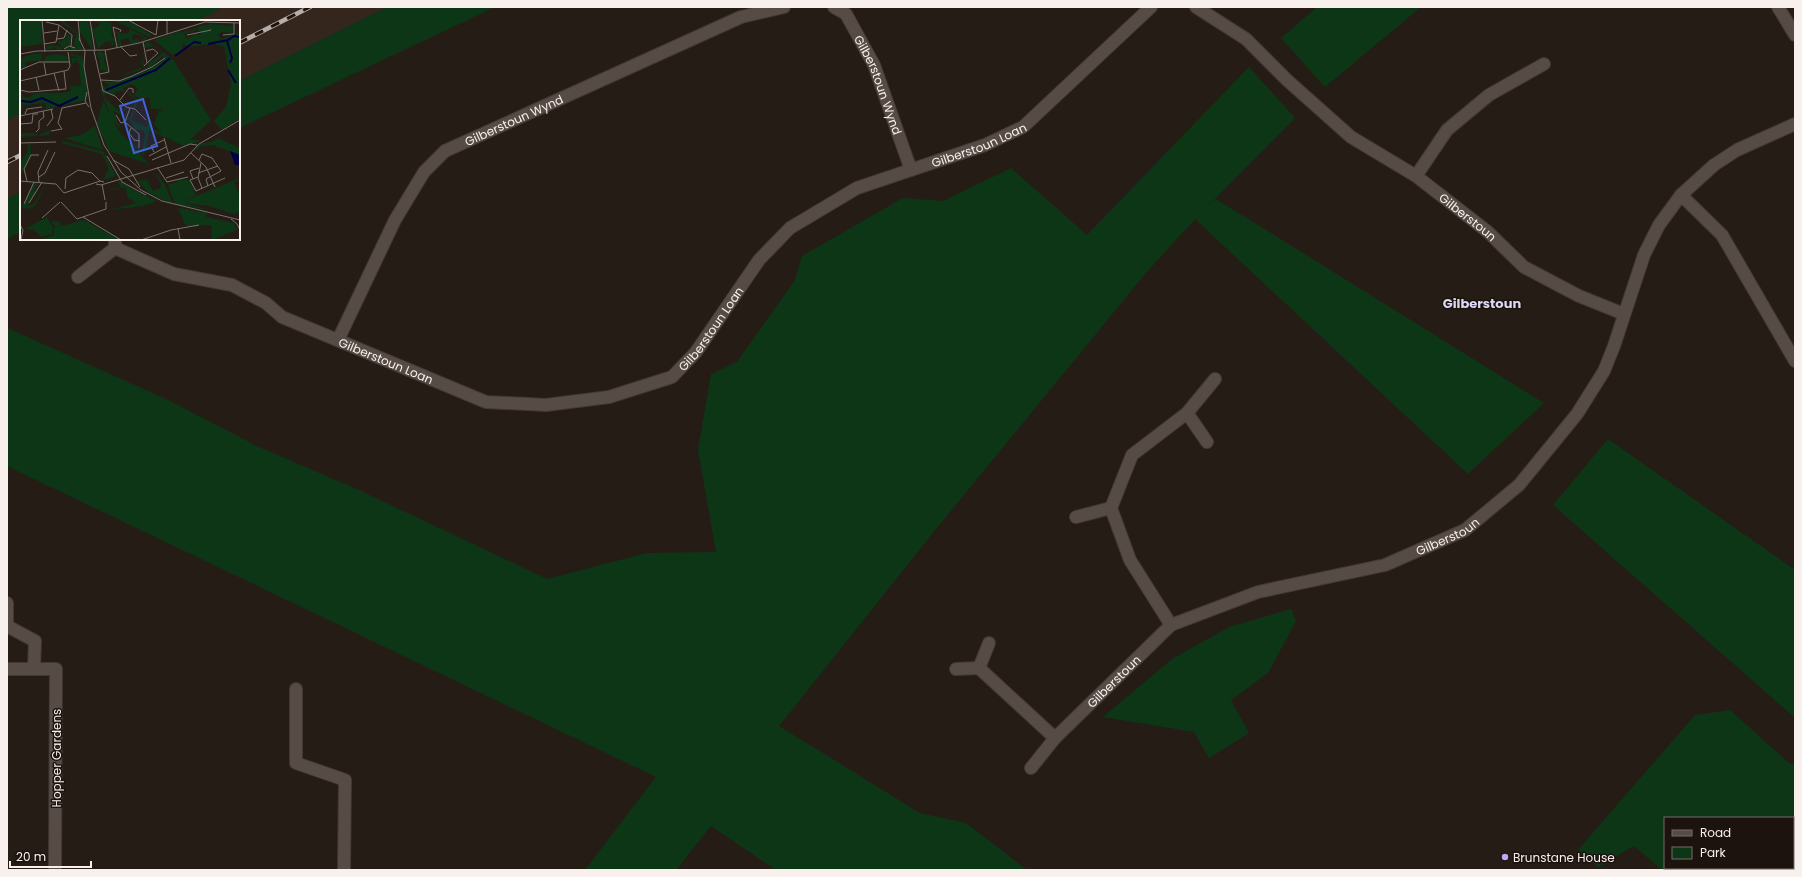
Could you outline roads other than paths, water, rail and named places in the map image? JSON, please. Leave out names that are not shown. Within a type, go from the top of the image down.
[{"type":"street","name":"Gilberstoun Wynd","points":[[338,340],[396,220],[424,172],[445,151],[741,16],[784,7]]},
{"type":"street","name":"Gilberstoun Wynd","points":[[834,7],[846,14],[874,65],[911,170]]},
{"type":"street","name":"Gilberstoun Loan","points":[[78,277],[115,244],[174,274],[232,285],[266,303],[282,317],[486,402],[546,405],[610,397],[672,377],[696,352],[759,260],[790,228],[857,188],[984,145],[1023,127],[1151,7]]},
{"type":"street","name":"Gilberstoun","points":[[1196,7],[1246,39],[1287,80],[1351,137],[1416,176],[1488,232],[1524,267],[1579,296],[1624,314]]},
{"type":"street","points":[[1778,7],[1795,35]]},
{"type":"street","points":[[1416,176],[1447,130],[1489,95],[1544,64]]},
{"type":"street","name":"Gilberstoun","points":[[1031,768],[1055,738],[1171,624],[1258,592],[1385,565],[1465,530],[1519,485],[1577,414],[1604,371],[1614,346],[1644,255],[1659,225],[1681,195],[1714,165],[1737,150],[1795,124]]},
{"type":"street","points":[[1681,195],[1722,235],[1795,361]]},
{"type":"street","points":[[1171,624],[1130,560],[1111,508],[1132,455],[1187,413],[1215,379]]},
{"type":"street","points":[[1187,413],[1207,442]]},
{"type":"street","points":[[1076,517],[1111,508]]},
{"type":"street","points":[[7,603],[7,626],[35,641],[34,669]]},
{"type":"street","points":[[979,668],[989,643]]},
{"type":"street","points":[[956,669],[979,668],[1055,738]]},
{"type":"street","name":"Hopper Gardens","points":[[7,669],[56,669],[55,870]]},
{"type":"street","points":[[296,689],[296,763],[345,780],[344,870]]},
{"type":"railway","points":[[240,42],[310,7]]},
{"type":"railway","points":[[7,162],[20,156]]},
{"type":"place","name":"Brunstane House","points":[[1505,857]]},
{"type":"district","name":"Gilberstoun","points":[[1482,303]]}]
